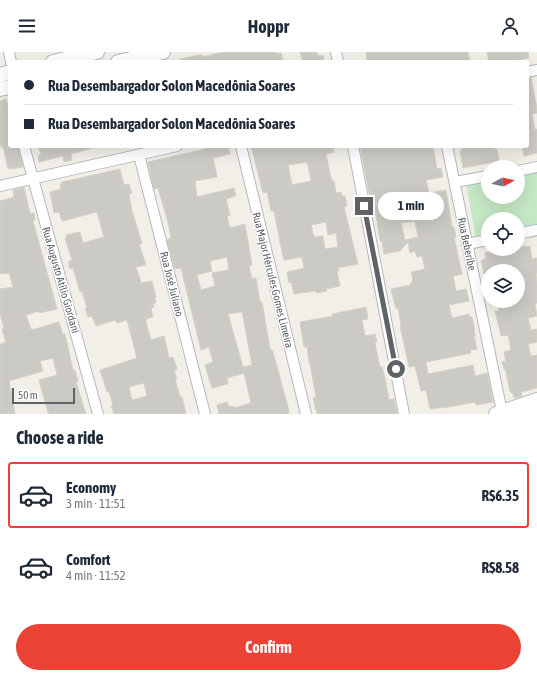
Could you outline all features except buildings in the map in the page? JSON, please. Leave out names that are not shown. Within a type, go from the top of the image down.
[{"type":"street","points":[[64,60],[97,52]]},
{"type":"street","points":[[127,60],[163,52]]},
{"type":"street","name":"Rua Augusto Atílio Giordani","points":[[25,148],[98,414]]},
{"type":"street","points":[[0,186],[169,148]]},
{"type":"street","name":"Rua Major Hércules Gomes Limeira","points":[[241,148],[306,414]]},
{"type":"street","points":[[353,148],[404,414]]},
{"type":"street","name":"Rua Beberibe","points":[[447,148],[499,413]]},
{"type":"street","name":"Rua José Juliano","points":[[139,155],[205,414]]},
{"type":"street","points":[[525,170],[537,168]]},
{"type":"street","points":[[455,182],[481,177]]},
{"type":"street","points":[[525,233],[537,230]]},
{"type":"street","points":[[467,244],[481,241]]},
{"type":"street","points":[[499,413],[537,400]]},
{"type":"street","points":[[499,413],[537,412]]},
{"type":"green space","points":[[537,172],[537,226],[525,229],[525,212],[481,212],[481,237],[476,238],[466,184],[481,181],[481,204],[525,204],[525,174]]},
{"type":"route","points":[[364,206],[396,369]]}]
